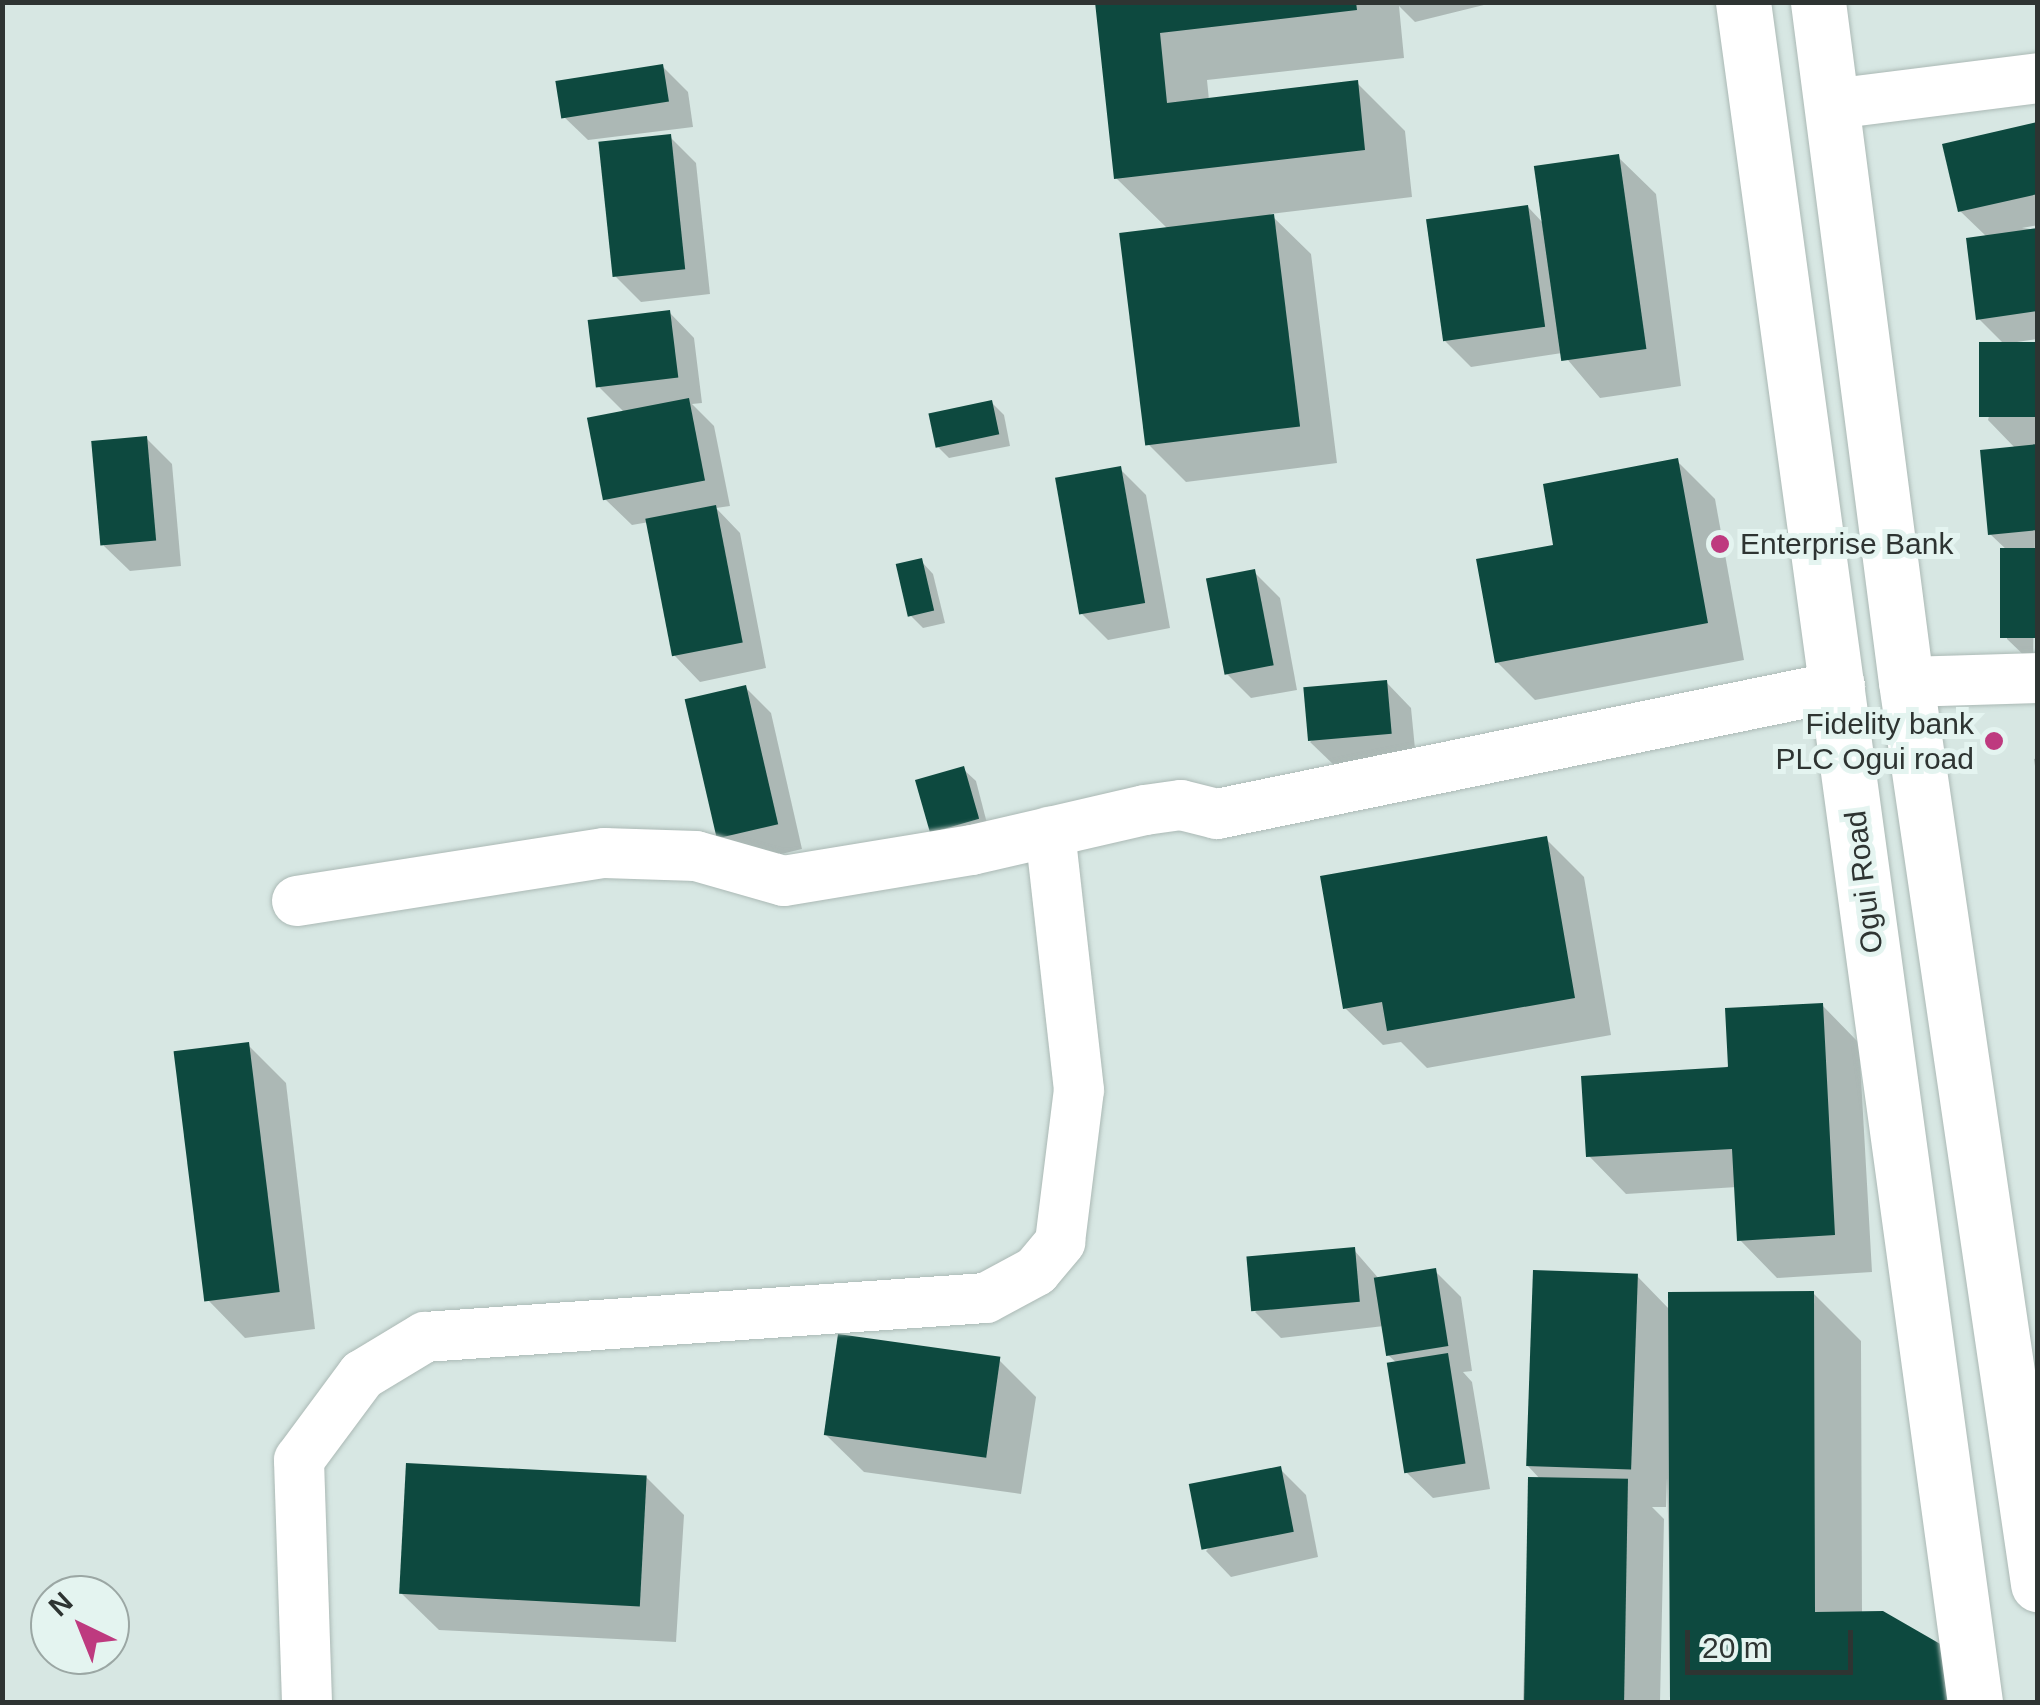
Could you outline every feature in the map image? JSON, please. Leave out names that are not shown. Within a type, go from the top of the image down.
[{"type":"main road","name":"Ogui Road","points":[[1743,2],[1840,686],[1902,1188],[1939,1408],[1975,1702]]},
{"type":"main road","points":[[1818,2],[1906,682],[2038,1584]]},
{"type":"street","points":[[1833,104],[2038,78]]},
{"type":"street","points":[[1906,682],[2038,678]]},
{"type":"street","points":[[298,901],[604,852],[696,856],[784,881],[1181,805],[1217,814],[1840,686]]},
{"type":"street","points":[[307,1702],[299,1460],[362,1375],[425,1337],[986,1298],[1036,1271],[1060,1242],[1079,1090],[1050,832]]},
{"type":"building","points":[[1095,2],[1356,2],[1357,10],[1160,33],[1167,103],[1358,80],[1365,150],[1114,179]]},
{"type":"building","points":[[663,64],[669,102],[561,119],[555,81]]},
{"type":"building","points":[[2037,122],[2038,194],[1958,212],[1942,144]]},
{"type":"building","points":[[671,134],[685,269],[613,277],[598,142]]},
{"type":"building","points":[[1619,154],[1646,349],[1561,361],[1534,166]]},
{"type":"building","points":[[1528,205],[1545,327],[1443,341],[1426,219]]},
{"type":"building","points":[[1274,214],[1300,426],[1145,445],[1119,233]]},
{"type":"building","points":[[2038,228],[2038,311],[1976,320],[1966,238]]},
{"type":"building","points":[[670,310],[678,377],[596,388],[588,320]]},
{"type":"building","points":[[1979,342],[2038,342],[2038,417],[1979,417]]},
{"type":"building","points":[[689,398],[705,480],[603,500],[587,418]]},
{"type":"building","points":[[992,400],[999,434],[936,448],[928,414]]},
{"type":"building","points":[[147,436],[156,541],[100,545],[91,441]]},
{"type":"building","points":[[2038,444],[2038,530],[1988,535],[1980,450]]},
{"type":"building","points":[[1678,458],[1708,623],[1495,663],[1476,559],[1553,545],[1543,484]]},
{"type":"building","points":[[1121,466],[1145,603],[1079,615],[1055,478]]},
{"type":"building","points":[[716,505],[743,642],[672,656],[645,519]]},
{"type":"building","points":[[2000,548],[2038,548],[2038,638],[2000,638]]},
{"type":"building","points":[[922,558],[934,611],[908,617],[896,564]]},
{"type":"building","points":[[1255,569],[1274,665],[1225,675],[1206,579]]},
{"type":"building","points":[[1387,680],[1392,734],[1308,741],[1303,687]]},
{"type":"building","points":[[746,685],[778,824],[717,839],[685,699]]},
{"type":"building","points":[[964,766],[979,819],[930,833],[915,780]]},
{"type":"building","points":[[1547,836],[1575,998],[1387,1031],[1382,1002],[1343,1009],[1320,876]]},
{"type":"building","points":[[1823,1003],[1835,1235],[1737,1241],[1732,1149],[1586,1157],[1581,1076],[1728,1067],[1725,1008]]},
{"type":"building","points":[[249,1042],[280,1292],[204,1301],[174,1051]]},
{"type":"building","points":[[1355,1247],[1360,1302],[1251,1311],[1246,1256]]},
{"type":"building","points":[[1436,1268],[1448,1346],[1386,1356],[1374,1278]]},
{"type":"building","points":[[1533,1270],[1638,1274],[1631,1470],[1526,1466]]},
{"type":"building","points":[[1814,1291],[1815,1612],[1883,1611],[1942,1645],[1952,1702],[1670,1702],[1668,1292]]},
{"type":"building","points":[[838,1334],[1000,1357],[986,1458],[824,1435]]},
{"type":"building","points":[[1448,1353],[1466,1464],[1404,1473],[1387,1363]]},
{"type":"building","points":[[406,1463],[647,1476],[640,1606],[399,1594]]},
{"type":"building","points":[[1281,1466],[1294,1532],[1202,1550],[1189,1484]]},
{"type":"building","points":[[1528,1477],[1628,1479],[1624,1702],[1524,1702]]},
{"type":"place","name":"Enterprise Bank","points":[[1720,544]]},
{"type":"place","name":"Fidelity bank PLC Ogui road","points":[[1994,741]]}]
